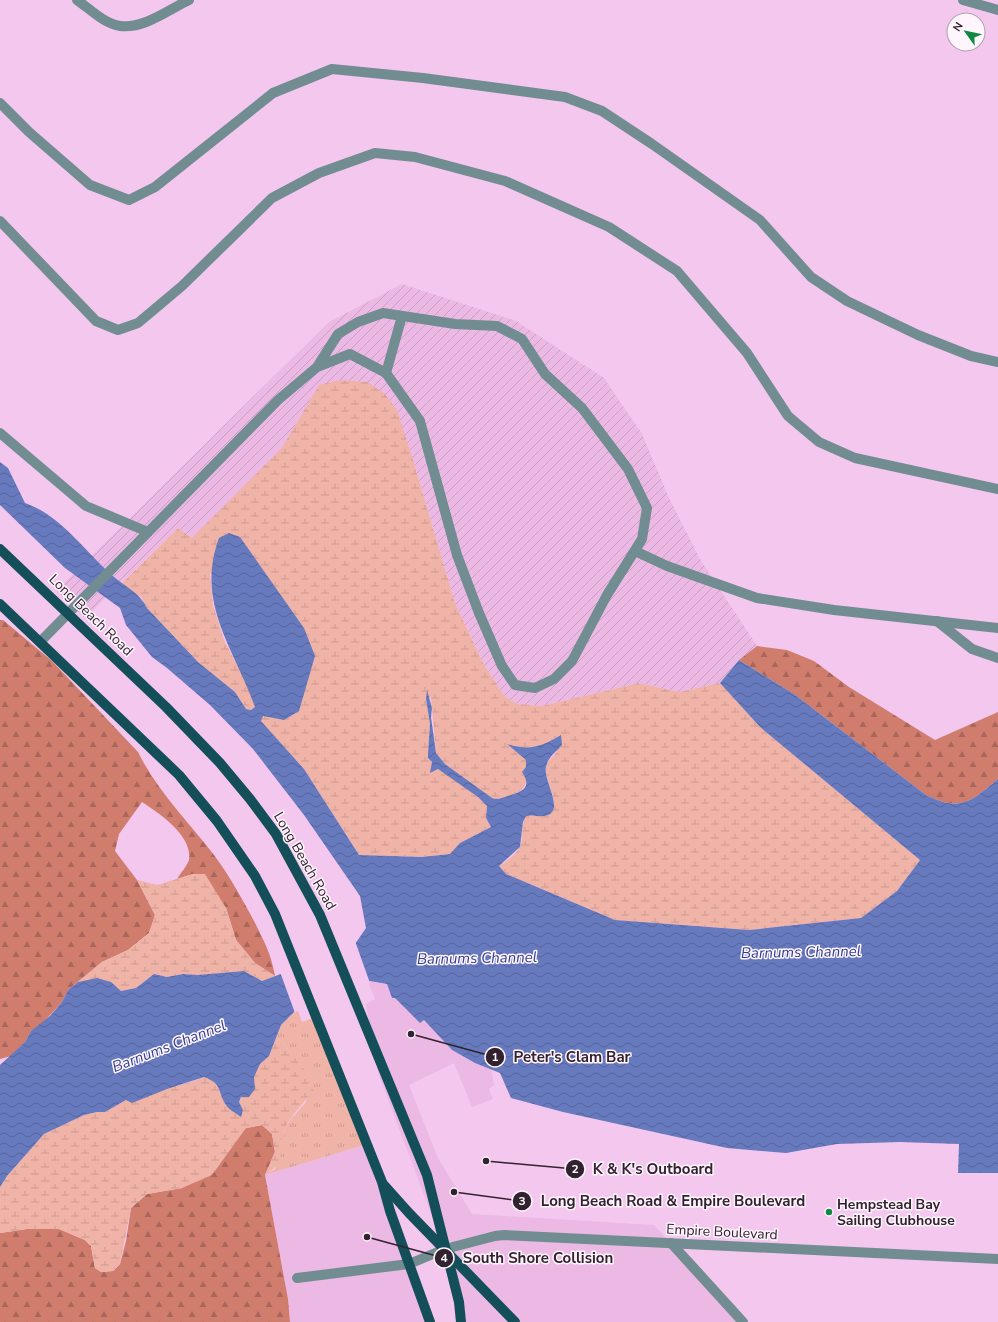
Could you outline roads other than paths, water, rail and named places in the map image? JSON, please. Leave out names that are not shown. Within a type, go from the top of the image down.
[{"type":"main road","name":"Long Beach Road","points":[[0,549],[166,707],[220,763],[250,799],[276,834],[299,874],[330,936],[427,1175],[459,1302],[461,1322]]},
{"type":"main road","points":[[0,604],[178,775],[217,821],[254,876],[275,914],[382,1182],[390,1210],[430,1322]]},
{"type":"main road","points":[[382,1182],[409,1213],[515,1322]]},
{"type":"street","points":[[77,0],[103,19],[119,26],[141,24],[189,0]]},
{"type":"street","points":[[963,0],[998,10]]},
{"type":"street","points":[[0,103],[29,132],[90,185],[129,200],[155,187],[273,93],[332,69],[423,78],[565,97],[602,111],[652,144],[760,220],[811,277],[847,301],[918,335],[971,356],[998,362]]},
{"type":"street","points":[[0,221],[96,321],[118,330],[138,323],[182,286],[272,198],[319,173],[376,153],[415,157],[505,181],[602,224],[677,271],[747,353],[788,416],[819,442],[855,458],[998,489]]},
{"type":"street","points":[[40,642],[67,612],[113,568],[278,400],[317,366],[338,334],[358,322],[383,313],[455,324],[497,326],[522,339],[545,374],[582,408],[628,469],[647,508],[642,540],[607,595],[572,660],[554,679],[535,688],[515,685],[502,666],[456,554],[420,421],[386,373],[350,354],[317,366]]},
{"type":"street","points":[[386,373],[402,316]]},
{"type":"street","points":[[0,433],[86,506],[148,532]]},
{"type":"street","points":[[635,551],[667,566],[757,598],[834,610],[998,628]]},
{"type":"street","points":[[937,621],[972,649],[998,658]]},
{"type":"street","name":"Empire Boulevard","points":[[297,1278],[409,1264],[445,1249],[494,1236],[504,1235],[998,1259]]},
{"type":"street","points":[[671,1243],[743,1322]]},
{"type":"water","name":"Barnums Channel","points":[[0,462],[8,468],[25,503],[38,509],[62,526],[103,567],[136,594],[147,608],[198,662],[235,692],[246,709],[251,710],[255,707],[220,625],[214,604],[212,584],[213,562],[219,538],[229,533],[240,537],[304,628],[315,656],[299,711],[284,720],[263,716],[261,721],[304,769],[359,855],[422,857],[450,854],[460,843],[491,827],[486,818],[487,806],[478,797],[438,769],[430,773],[432,762],[428,758],[430,724],[426,699],[427,690],[432,708],[431,717],[436,753],[445,764],[492,798],[499,799],[515,794],[526,787],[525,778],[522,772],[526,767],[526,760],[507,744],[522,747],[535,747],[561,735],[562,745],[550,757],[546,767],[547,779],[554,801],[552,812],[545,816],[526,816],[523,822],[520,847],[499,866],[506,874],[615,920],[749,930],[861,918],[897,891],[920,860],[760,727],[720,683],[739,660],[794,694],[926,795],[948,803],[965,802],[980,794],[998,779],[998,1173],[958,1173],[959,1144],[900,1142],[837,1144],[786,1153],[727,1148],[563,1112],[511,1098],[500,1073],[475,1063],[452,1050],[424,1020],[420,1023],[395,998],[392,998],[387,984],[370,981],[297,1009],[281,1025],[269,1056],[260,1064],[254,1077],[255,1089],[249,1097],[241,1097],[239,1102],[243,1110],[241,1117],[227,1107],[217,1085],[204,1077],[167,1089],[132,1103],[126,1100],[105,1112],[84,1115],[44,1134],[7,1176],[0,1187],[0,1065],[25,1042],[31,1031],[50,1016],[62,1002],[68,990],[78,982],[97,978],[111,982],[121,991],[136,988],[154,974],[167,977],[183,974],[197,975],[244,971],[262,981],[353,947],[366,928],[360,896],[304,815],[253,749],[210,705],[152,657],[126,625],[120,608],[65,568],[0,505]]},
{"type":"place","name":"Peter's Clam Bar","points":[[411,1034]]},
{"type":"place","name":"K & K's Outboard","points":[[486,1161]]},
{"type":"place","name":"Long Beach Road & Empire Boulevard","points":[[454,1192]]},
{"type":"place","name":"Hempstead Bay Sailing Clubhouse","points":[[829,1212]]},
{"type":"place","name":"South Shore Collision","points":[[367,1237]]}]
